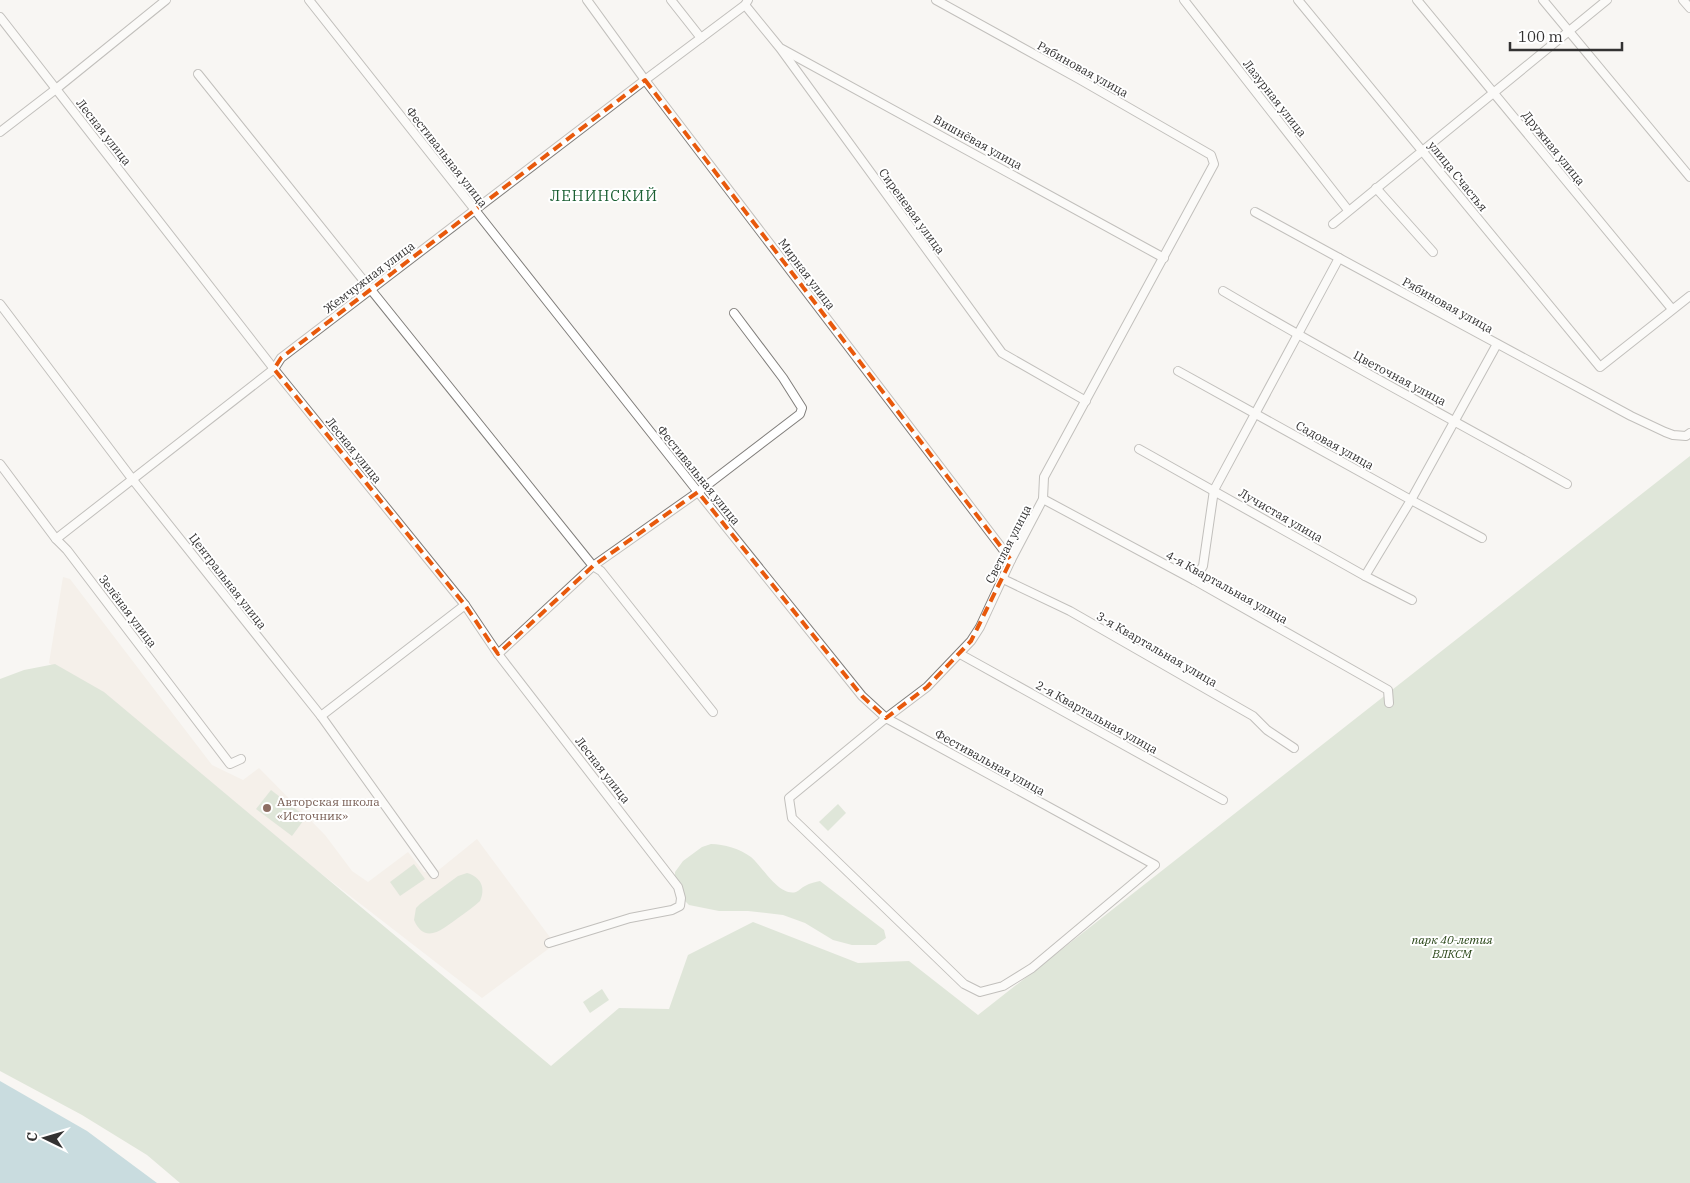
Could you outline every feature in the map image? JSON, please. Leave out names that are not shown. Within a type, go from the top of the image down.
[{"type":"street","points":[[0,132],[166,0]]},
{"type":"street","name":"Фестивальная улица","points":[[309,0],[862,696],[886,718],[1155,865],[1032,968],[1004,986],[980,992]]},
{"type":"street","name":"Мирная улица","points":[[587,0],[645,80],[1011,560]]},
{"type":"street","points":[[671,0],[701,38]]},
{"type":"street","name":"Рябиновая улица","points":[[936,0],[1211,155],[1214,164]]},
{"type":"street","name":"Лазурная улица","points":[[1184,0],[1348,210]]},
{"type":"street","name":"улица Счастья","points":[[1298,0],[1600,367],[1672,309]]},
{"type":"street","name":"Дружная улица","points":[[1418,0],[1672,309]]},
{"type":"street","points":[[1543,0],[1690,177]]},
{"type":"street","points":[[1333,224],[1607,0]]},
{"type":"street","points":[[1683,0],[1690,8]]},
{"type":"street","name":"Жемчужная улица","points":[[56,539],[274,369],[281,358],[746,3]]},
{"type":"street","name":"Сиреневая улица","points":[[746,3],[1002,353],[1086,400]]},
{"type":"street","name":"Лесная улица","points":[[0,17],[274,369],[465,605],[498,654],[678,887],[681,898],[677,908],[630,918],[549,943]]},
{"type":"street","name":"Вишнёвая улица","points":[[780,48],[1164,258]]},
{"type":"street","points":[[198,74],[438,375],[593,566],[601,571],[713,712]]},
{"type":"street","name":"Светлая улица","points":[[980,992],[964,984],[792,818],[789,798],[886,718],[927,687],[960,654],[980,627],[1011,560],[1043,499],[1044,477],[1214,164]]},
{"type":"street","points":[[1376,188],[1433,252]]},
{"type":"street","name":"Рябиновая улица","points":[[1255,212],[1631,416],[1673,435],[1686,436],[1690,433]]},
{"type":"street","points":[[1194,580],[1203,566],[1214,490],[1338,258]]},
{"type":"street","name":"Цветочная улица","points":[[1223,291],[1297,336],[1455,420],[1566,484]]},
{"type":"street","points":[[1672,309],[1690,296]]},
{"type":"street","name":"Центральная улица","points":[[0,304],[133,480],[321,716],[434,874]]},
{"type":"street","points":[[498,654],[593,566],[698,492],[800,414],[802,408],[783,378],[734,313]]},
{"type":"street","points":[[1366,576],[1497,344]]},
{"type":"street","name":"Садовая улица","points":[[1178,371],[1482,538]]},
{"type":"street","name":"Лучистая улица","points":[[1139,449],[1412,600]]},
{"type":"street","name":"Зелёная улица","points":[[0,464],[230,764],[241,759]]},
{"type":"street","name":"4-я Квартальная улица","points":[[1043,499],[1194,580],[1388,690],[1388,702]]},
{"type":"street","name":"3-я Квартальная улица","points":[[1003,579],[1070,611],[1253,716],[1266,730],[1294,748]]},
{"type":"street","points":[[321,716],[465,605]]},
{"type":"street","name":"2-я Квартальная улица","points":[[960,654],[1223,800]]},
{"type":"highlighted area","points":[[645,80],[1011,560],[971,641],[927,687],[886,718],[862,696],[698,492],[593,566],[498,654],[465,605],[274,369],[281,358]]},
{"type":"shaded area","name":"Авторская школа «Источник»","points":[[63,577],[70,579],[212,765],[243,780],[259,768],[325,835],[352,871],[368,882],[408,852],[424,872],[435,873],[477,839],[555,944],[482,998],[49,663]]},
{"type":"green space","name":"парк 40-летия ВЛКСМ","points":[[1690,456],[1690,1183],[180,1183],[147,1155],[82,1115],[0,1071],[0,679],[24,670],[55,664],[104,692],[551,1066],[619,1008],[669,1009],[688,955],[753,922],[858,963],[909,961],[978,1015]]},
{"type":"green space","points":[[271,790],[306,817],[292,836],[256,809]]},
{"type":"green space","points":[[838,804],[846,813],[828,831],[819,822]]},
{"type":"green space","points":[[711,844],[732,848],[747,854],[783,890],[796,892],[807,885],[820,881],[884,930],[886,938],[876,945],[852,945],[833,940],[805,923],[783,915],[748,911],[719,911],[689,905],[680,896],[675,872],[683,861],[702,847]]},
{"type":"green space","points":[[414,864],[425,879],[400,896],[390,882]]},
{"type":"green space","points":[[467,873],[476,877],[481,884],[482,896],[480,901],[441,930],[429,933],[418,928],[414,920],[416,908],[458,876]]},
{"type":"green space","points":[[602,989],[609,1000],[590,1013],[583,1002]]},
{"type":"water","points":[[0,1081],[87,1131],[157,1183],[0,1183]]},
{"type":"place","name":"Авторская школа «Источник»","points":[[267,808]]},
{"type":"district","name":"ЛЕНИНСКИЙ","points":[[604,195]]}]
